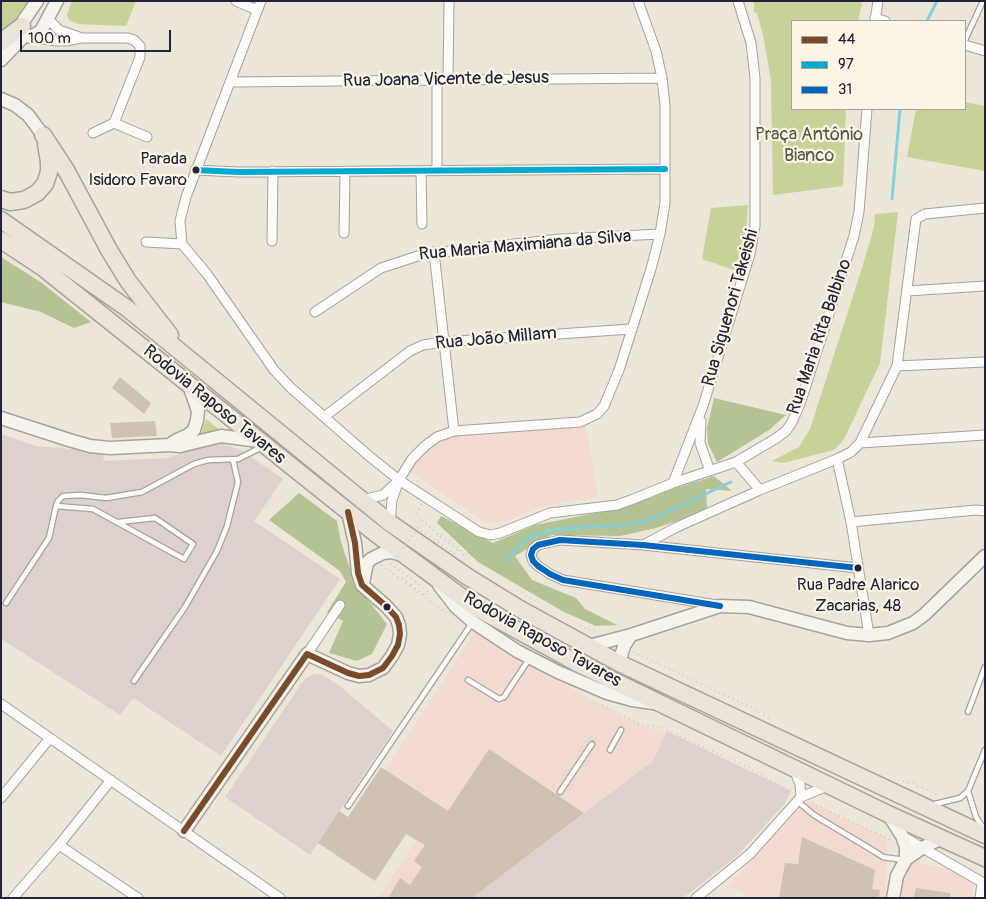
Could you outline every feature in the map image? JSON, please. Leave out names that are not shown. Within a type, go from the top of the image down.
[{"type":"highway","points":[[1,42],[28,32]]},
{"type":"highway","points":[[1,199],[10,202],[24,200],[37,193],[44,184],[49,172],[49,162],[43,135]]},
{"type":"highway","points":[[43,135],[66,170],[128,281],[183,353]]},
{"type":"highway","name":"Rodovia Raposo Tavares","points":[[1,220],[128,309],[390,523],[468,577],[620,663],[985,835]]},
{"type":"highway","name":"Rodovia Raposo Tavares","points":[[1,240],[42,267],[402,555],[475,607],[576,663],[888,814],[985,858]]},
{"type":"main road","points":[[28,32],[24,20],[37,1]]},
{"type":"main road","points":[[1,60],[28,32],[41,32],[57,1]]},
{"type":"main road","points":[[1,99],[15,105],[28,116],[43,135]]},
{"type":"main road","points":[[170,445],[194,430],[198,412],[189,385]]},
{"type":"main road","points":[[1,418],[90,446],[135,448],[180,446],[221,436],[262,443]]},
{"type":"main road","points":[[184,831],[307,654],[348,673],[359,676],[369,675],[383,668],[398,645],[400,625],[396,616],[362,585],[358,573],[355,543],[348,512]]},
{"type":"main road","points":[[362,585],[367,563],[373,557],[392,552],[402,555]]},
{"type":"main road","points":[[589,646],[631,635],[720,606],[749,607],[847,633],[869,635],[888,633],[913,623],[924,615],[985,556]]},
{"type":"main road","points":[[433,577],[456,607],[473,622],[517,651],[607,693],[632,700],[662,704]]},
{"type":"main road","points":[[620,663],[624,646],[631,635]]},
{"type":"main road","points":[[888,814],[905,850],[893,898]]},
{"type":"main road","points":[[905,850],[922,848],[942,838]]},
{"type":"street","points":[[236,1],[259,5],[231,82],[195,170],[180,221],[182,244],[207,274],[274,370],[291,388],[399,480],[424,498]]},
{"type":"street","points":[[448,79],[449,1]]},
{"type":"street","points":[[390,523],[392,500],[399,480],[412,459],[437,437],[454,430],[580,422],[590,419],[604,406],[619,370],[651,269],[660,234],[665,203],[665,106],[662,78],[656,51],[638,1]]},
{"type":"street","name":"Rua Siguenori Takeishi","points":[[674,483],[703,406],[750,254],[755,226],[755,78],[751,43],[738,1]]},
{"type":"street","points":[[875,20],[878,1]]},
{"type":"street","points":[[48,20],[59,30],[81,38]]},
{"type":"street","points":[[28,32],[44,39],[56,41],[81,38],[128,38],[134,40],[140,46],[140,57],[114,123],[93,133]]},
{"type":"street","points":[[966,45],[985,51]]},
{"type":"street","name":"Rua Joana Vicente de Jesus","points":[[231,82],[662,78]]},
{"type":"street","points":[[437,79],[437,171]]},
{"type":"street","name":"Rua Maria Rita Balbino","points":[[424,498],[479,532],[491,535],[550,513],[617,505],[736,462],[786,431],[800,404],[854,236],[859,212],[868,110]]},
{"type":"street","points":[[114,123],[147,138]]},
{"type":"street","points":[[195,170],[437,171],[665,169]]},
{"type":"street","points":[[344,233],[345,170]]},
{"type":"street","points":[[272,241],[273,171]]},
{"type":"street","points":[[421,171],[422,224]]},
{"type":"street","points":[[643,545],[677,526],[851,452],[860,443],[897,366],[914,223],[918,216],[985,208]]},
{"type":"street","name":"Rua Maria Maximiana da Silva","points":[[315,312],[381,268],[410,257],[434,252],[560,239],[660,234]]},
{"type":"street","points":[[146,242],[182,244]]},
{"type":"street","points":[[434,252],[454,430]]},
{"type":"street","points":[[907,291],[985,286]]},
{"type":"street","name":"Rua João Millam","points":[[324,417],[410,351],[423,345],[631,329]]},
{"type":"street","points":[[897,366],[985,362]]},
{"type":"street","name":"Rua Siguenori Takeishi","points":[[703,406],[700,443],[710,471]]},
{"type":"street","points":[[860,443],[985,435]]},
{"type":"street","points":[[837,459],[850,522],[869,635]]},
{"type":"street","points":[[736,462],[760,490]]},
{"type":"street","points":[[362,500],[383,494],[399,480]]},
{"type":"street","points":[[850,522],[976,510],[985,511]]},
{"type":"street","points":[[720,606],[563,580],[538,566],[533,561],[531,555],[533,549],[538,545],[560,540],[643,545],[858,568]]},
{"type":"street","points":[[307,654],[340,605]]},
{"type":"street","points":[[1,704],[280,898]]},
{"type":"street","points":[[1,798],[50,738]]},
{"type":"street","points":[[794,769],[800,784],[799,800]]},
{"type":"street","points":[[13,898],[59,845],[111,780]]},
{"type":"street","points":[[696,898],[750,854],[799,800],[830,785]]},
{"type":"street","points":[[59,845],[138,898]]},
{"type":"street","points":[[905,850],[922,848],[982,882],[980,898]]},
{"type":"lane","points":[[966,38],[983,1]]},
{"type":"lane","points":[[6,604],[49,538],[58,500],[64,496],[81,495],[106,498],[142,492],[194,464],[208,460],[238,460],[262,443]]},
{"type":"lane","points":[[134,682],[185,607],[218,551],[227,526],[238,482],[233,460]]},
{"type":"lane","points":[[56,506],[93,509],[184,559],[193,544],[156,518],[119,522]]},
{"type":"lane","points":[[348,806],[473,622]]},
{"type":"lane","points":[[468,680],[499,699],[504,698],[530,658]]},
{"type":"lane","points":[[968,712],[985,667]]},
{"type":"lane","points":[[610,750],[620,730]]},
{"type":"lane","points":[[560,792],[592,744]]},
{"type":"lane","points":[[921,805],[940,804],[960,798],[968,791],[985,750]]},
{"type":"lane","points":[[968,791],[976,817],[985,829]]},
{"type":"lane","points":[[799,800],[814,815],[855,838],[883,857],[905,850]]},
{"type":"path","points":[[397,578],[401,577],[426,596],[429,592],[391,564],[418,528],[454,554],[457,550],[416,515],[424,498]]},
{"type":"path","points":[[437,534],[439,533],[459,548],[468,561]]},
{"type":"path","points":[[373,557],[397,578],[447,614]]},
{"type":"path","points":[[512,588],[537,602]]},
{"type":"path","points":[[578,625],[594,631],[606,631]]},
{"type":"path","points":[[602,705],[638,723],[666,728],[745,766],[799,800],[905,850]]},
{"type":"shaded area","points":[[586,426],[598,498],[568,501],[538,508],[506,522],[483,521],[409,471],[423,454],[451,435]]},
{"type":"shaded area","points":[[1,434],[36,446],[105,452],[103,461],[168,458],[197,448],[220,443],[241,450],[283,479],[254,521],[340,579],[221,756],[133,698],[120,715],[1,639]]},
{"type":"shaded area","points":[[475,631],[531,667],[633,721],[650,728],[667,731],[653,761],[472,898],[378,898],[439,805],[385,770]]},
{"type":"shaded area","points":[[311,675],[323,675],[341,687],[393,731],[310,855],[225,797],[304,680]]},
{"type":"shaded area","points":[[667,731],[791,791],[785,803],[739,854],[683,898],[472,898],[653,761]]},
{"type":"shaded area","points":[[808,801],[887,838],[885,898],[745,898],[746,895],[727,886]]},
{"type":"shaded area","points":[[913,862],[951,869],[968,878],[973,884],[972,898],[898,898],[899,890]]},
{"type":"green space","points":[[1,1],[34,1],[1,40]]},
{"type":"green space","points":[[72,1],[136,1],[126,26],[78,24],[69,20],[67,14]]},
{"type":"green space","name":"Praça Antônio Bianco","points":[[861,1],[858,20],[791,20],[791,110],[846,110],[843,186],[773,195],[771,81],[763,35],[757,13],[754,12],[754,2]]},
{"type":"green space","points":[[966,102],[985,106],[985,171],[907,157],[916,110],[966,110]]},
{"type":"green space","name":"Praça Antônio Bianco","points":[[748,205],[746,236],[737,271],[702,259],[711,208]]},
{"type":"green space","points":[[898,212],[880,363],[847,433],[834,450],[783,463],[772,461],[799,447],[810,429],[862,268],[874,227],[875,214]]},
{"type":"green space","points":[[1,257],[42,283],[91,322],[74,328],[41,312],[1,302]]},
{"type":"green space","points":[[714,398],[786,415],[769,430],[717,462],[708,444],[707,428]]},
{"type":"green space","points":[[206,419],[220,430],[222,432],[201,435]]},
{"type":"green space","points":[[714,476],[732,491],[706,489],[707,507],[698,514],[656,528],[620,536],[552,535],[515,556],[532,580],[576,598],[585,609],[617,625],[596,626],[564,612],[478,562],[437,523],[441,516],[493,543],[535,525],[601,512]]},
{"type":"green space","points":[[299,493],[337,521],[341,542],[355,584],[387,624],[372,654],[357,661],[329,653],[343,621],[327,612],[346,582],[340,571],[269,520]]},
{"type":"building","points":[[120,377],[151,403],[144,414],[112,388]]},
{"type":"building","points":[[155,421],[157,436],[112,438],[110,423]]},
{"type":"building","points":[[489,749],[584,813],[472,898],[388,898],[400,878],[410,885],[422,867],[414,861],[425,845],[406,834],[375,881],[318,843],[339,811],[348,817],[381,767],[448,811]]},
{"type":"building","points":[[802,837],[875,870],[872,889],[880,890],[879,898],[779,898],[785,863],[798,864]]},
{"type":"building","points":[[916,888],[950,893],[950,898],[914,898]]},
{"type":"waterway","points":[[928,20],[937,1]]},
{"type":"waterway","points":[[892,199],[900,110]]},
{"type":"waterway","points":[[506,561],[524,540],[541,533],[557,529],[626,525],[650,520],[731,482]]},
{"type":"transit line","name":"97","points":[[195,170],[238,172],[665,169]]},
{"type":"transit line","name":"44","points":[[184,831],[307,654],[348,673],[359,676],[369,675],[383,668],[398,645],[400,634],[396,617],[362,585],[358,573],[355,543],[348,512]]},
{"type":"transit line","name":"31","points":[[720,606],[563,580],[538,566],[533,561],[531,555],[533,549],[538,545],[560,540],[643,545],[858,568]]},
{"type":"place","name":"Parada Isidoro Favaro","points":[[196,170]]},
{"type":"place","name":"Rua Padre Alarico Zacarias, 48","points":[[858,568]]}]
